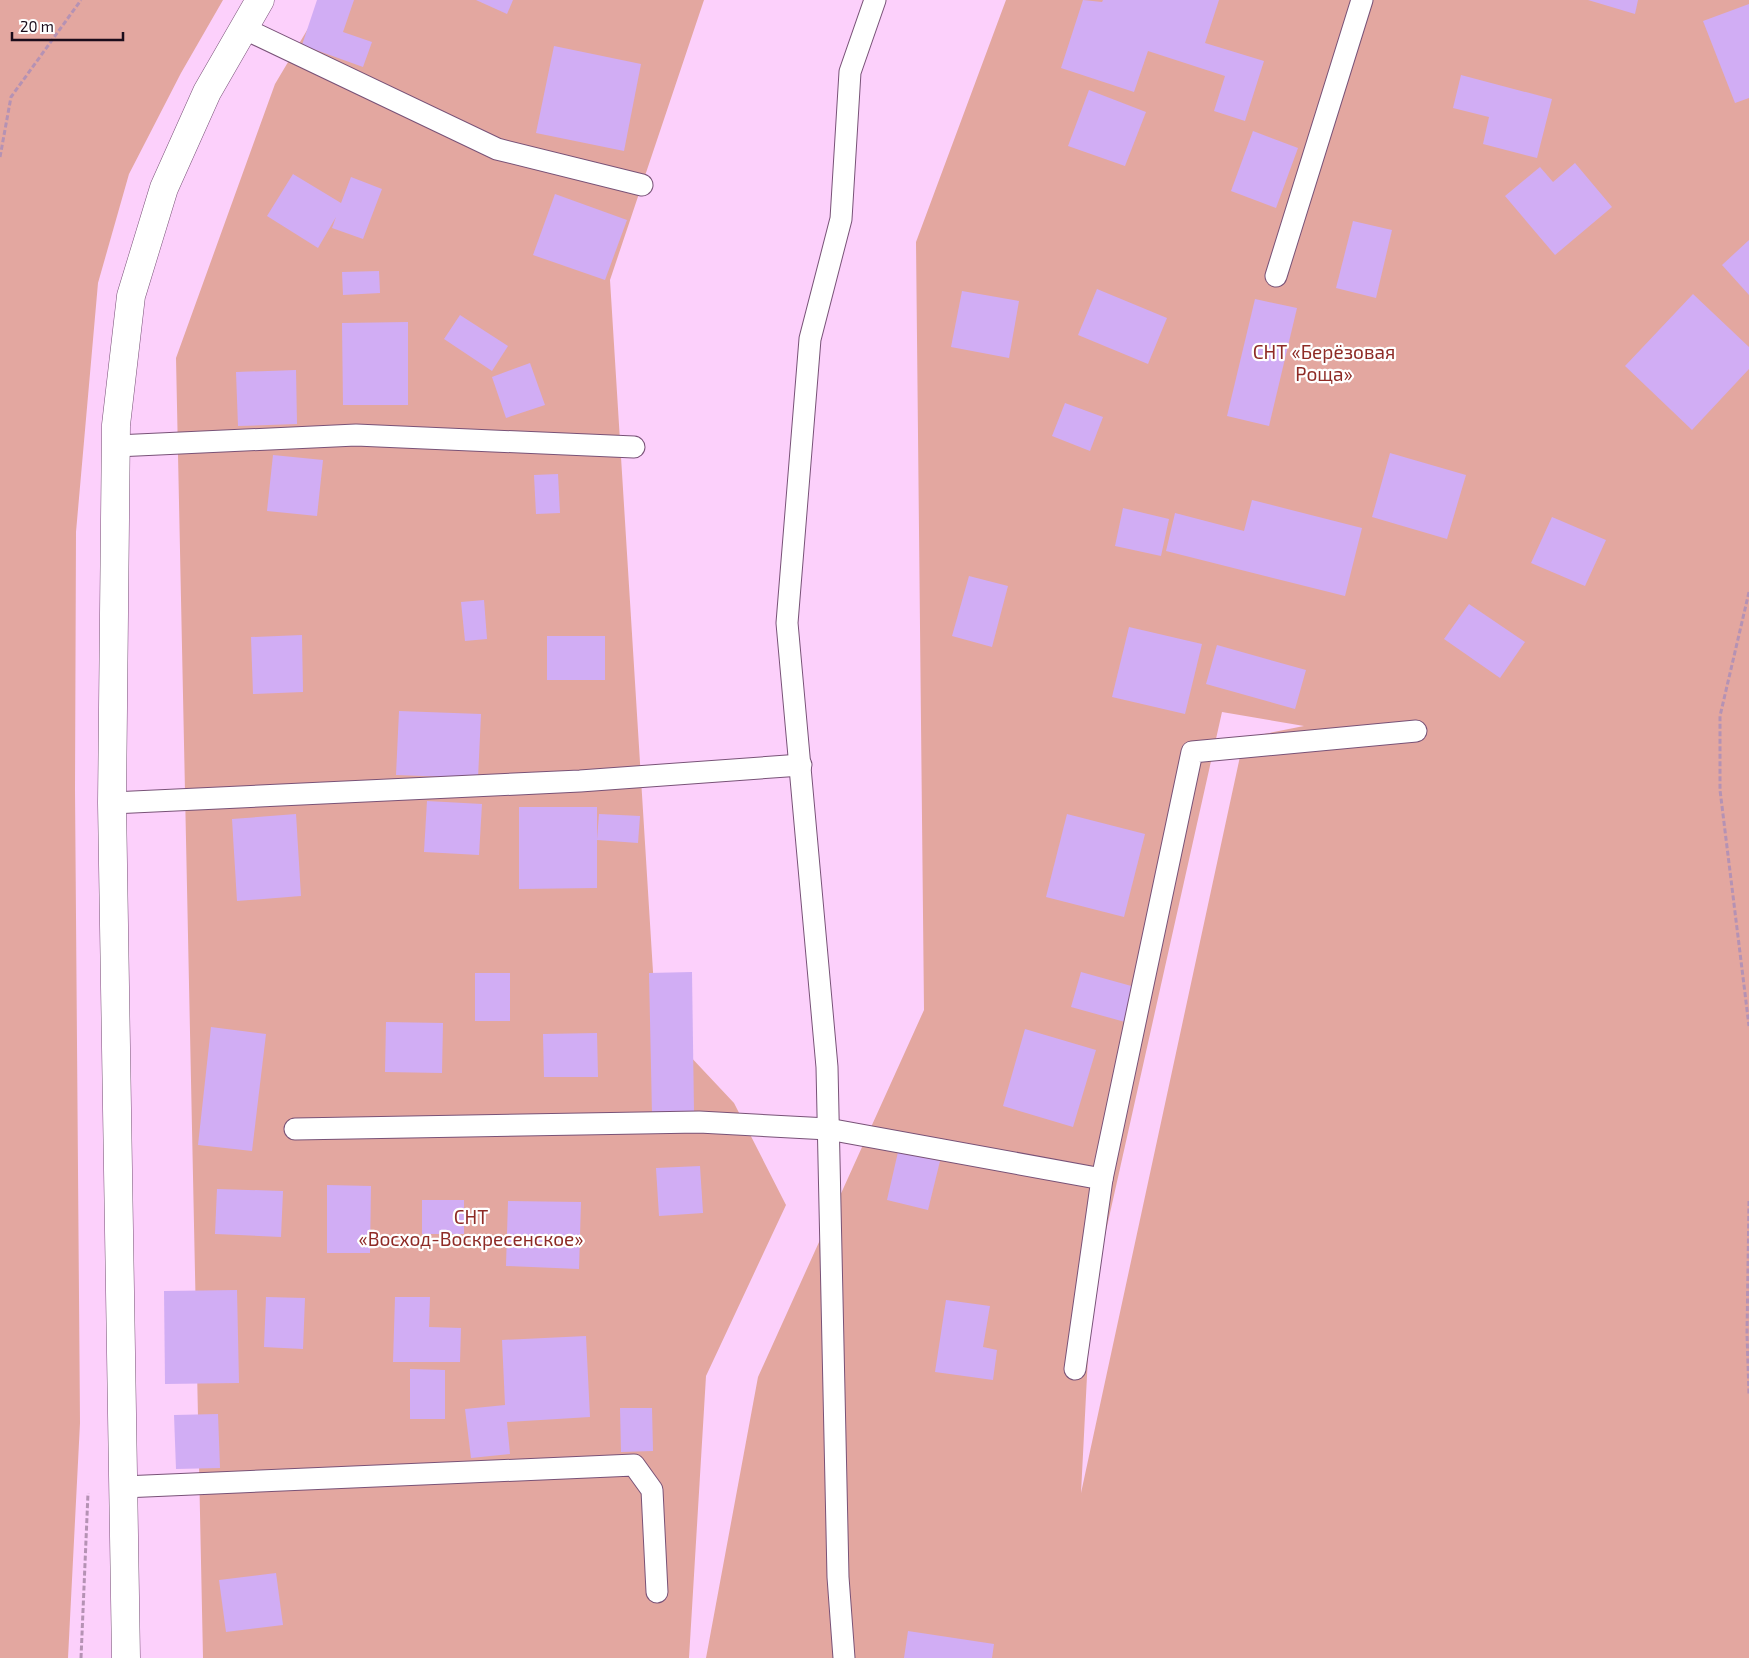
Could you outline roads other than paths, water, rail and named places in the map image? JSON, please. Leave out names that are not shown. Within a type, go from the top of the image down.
[{"type":"street","points":[[126,1658],[112,803],[116,426],[134,287],[164,188],[207,92],[260,0]]},
{"type":"lane","points":[[844,1658],[838,1577],[827,1068],[787,623],[810,339],[841,219],[850,72],[875,0]]},
{"type":"lane","points":[[1276,276],[1362,0]]},
{"type":"lane","points":[[243,28],[497,149],[642,186]]},
{"type":"lane","points":[[116,446],[356,435],[634,447]]},
{"type":"lane","points":[[1075,1369],[1102,1179],[1192,752],[1416,731]]},
{"type":"lane","points":[[112,803],[580,781],[801,766]]},
{"type":"lane","points":[[295,1129],[699,1122],[828,1129],[1102,1179]]},
{"type":"lane","points":[[123,1488],[634,1465],[652,1490],[657,1592]]},
{"type":"park label","name":"СНТ «Берёзовая Роща»","points":[[1324,362]]},
{"type":"park label","name":"СНТ «Восход-Воскресенское»","points":[[471,1227]]}]
